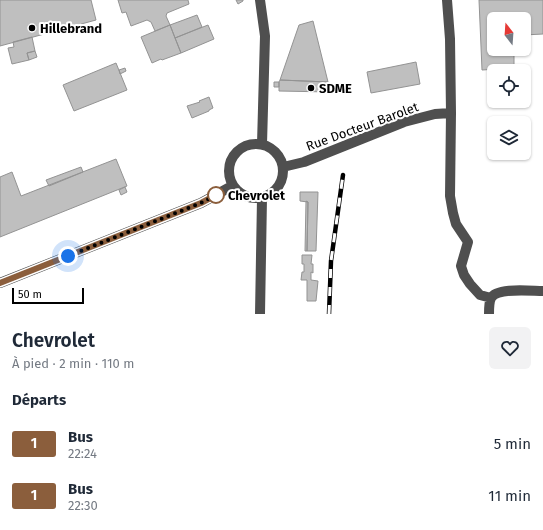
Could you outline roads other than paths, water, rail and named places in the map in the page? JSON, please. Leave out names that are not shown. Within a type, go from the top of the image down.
[{"type":"street","points":[[260,0],[265,36],[262,144]]},
{"type":"street","points":[[447,0],[450,39],[451,201],[456,224],[468,242],[461,266],[464,275],[480,295],[491,298]]},
{"type":"street","name":"Rue Docteur Barolet","points":[[283,167],[304,162],[404,122],[435,114],[451,113]]},
{"type":"street","points":[[252,144],[262,144],[276,152],[283,167],[283,175],[276,190],[262,198],[245,196],[238,192],[232,186],[228,168],[233,155],[236,152],[243,146],[252,144]]},
{"type":"street","points":[[0,283],[201,203],[232,186]]},
{"type":"street","points":[[260,314],[262,198]]},
{"type":"street","points":[[489,314],[491,298],[497,292],[506,290],[543,291]]},
{"type":"railway","points":[[329,314],[331,261],[343,175]]},
{"type":"place","name":"Hillebrand","points":[[32,28]]},
{"type":"place","name":"SDME","points":[[311,88]]},
{"type":"place","name":"Chevrolet","points":[[216,195]]}]
